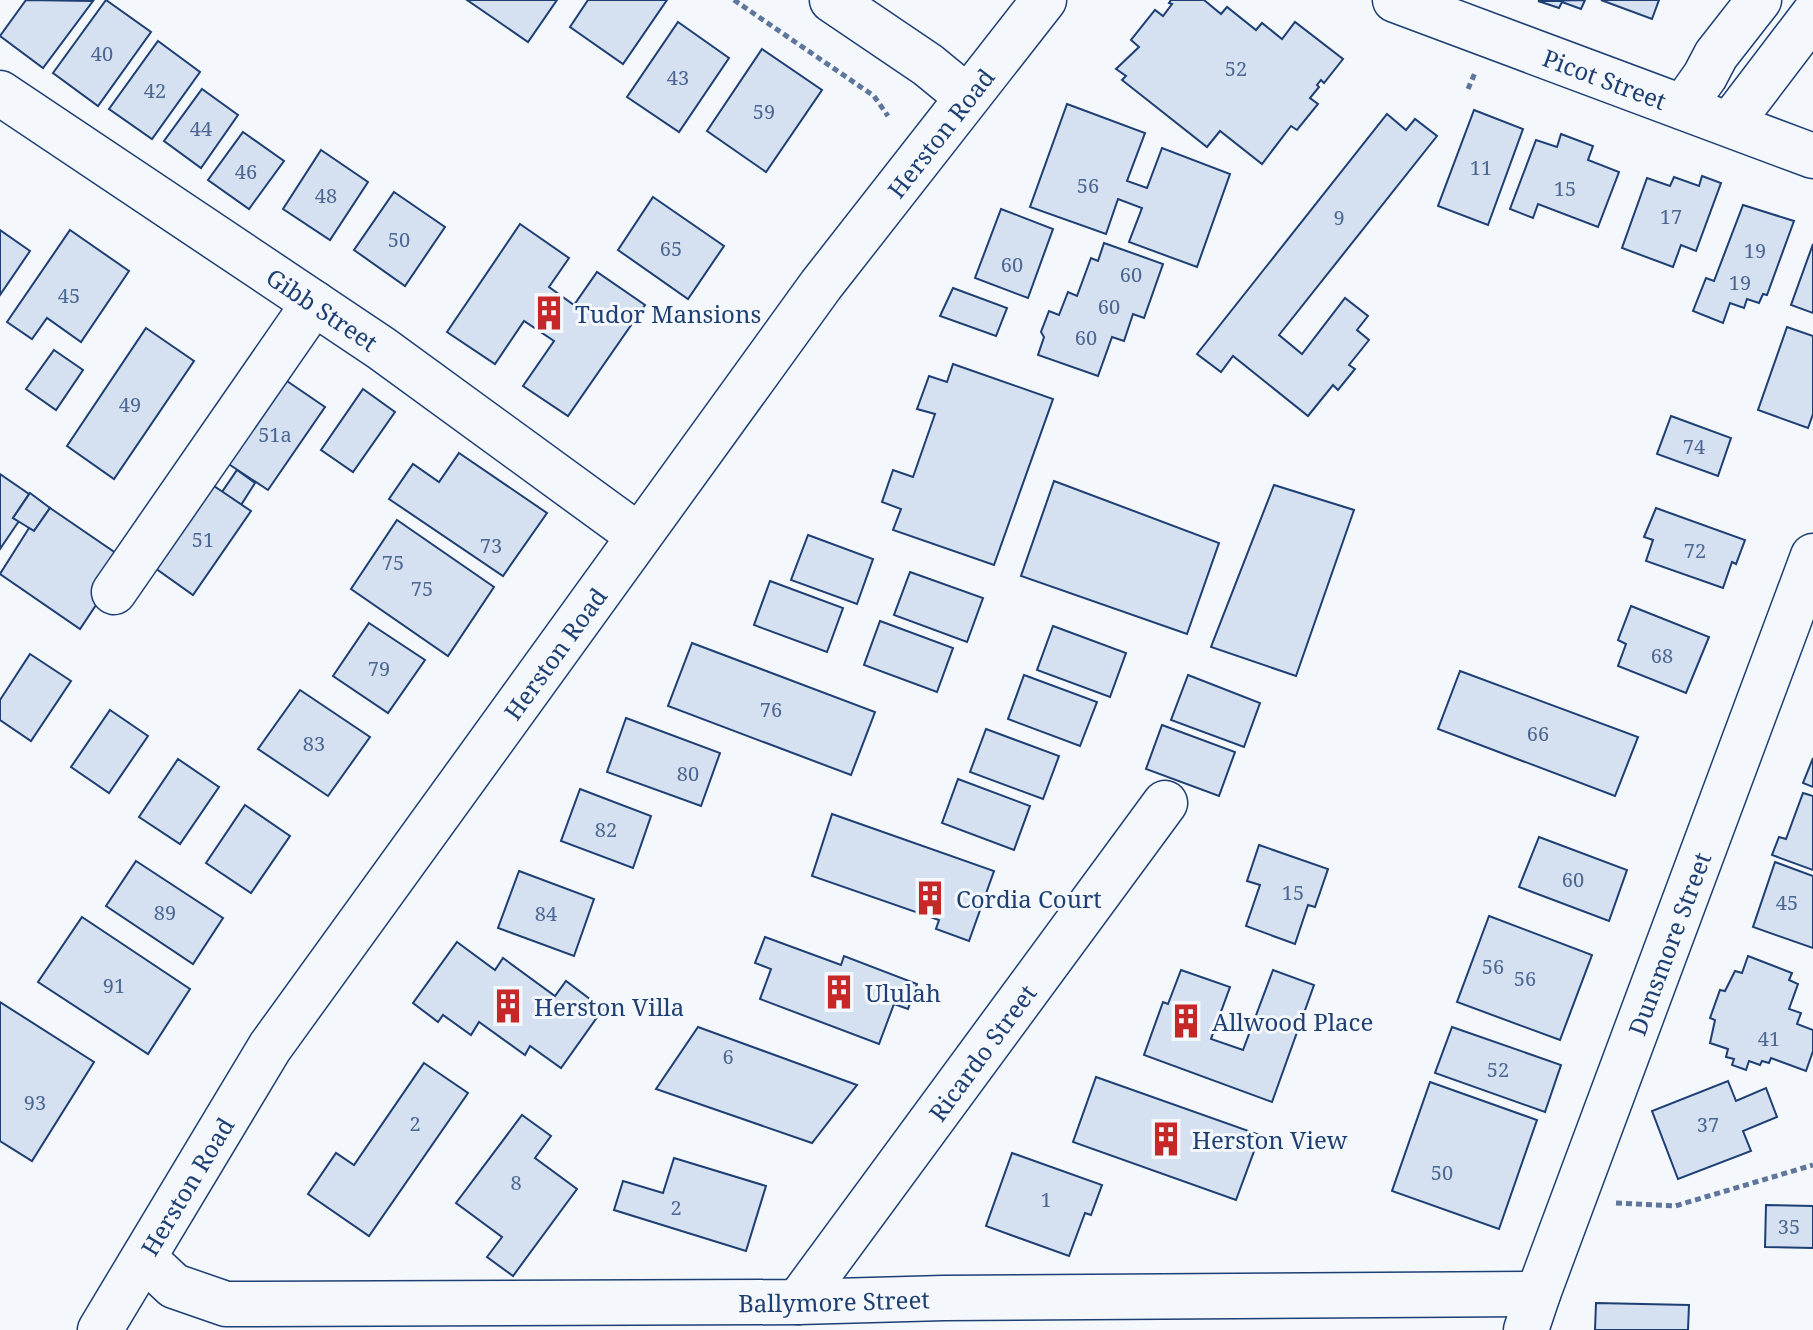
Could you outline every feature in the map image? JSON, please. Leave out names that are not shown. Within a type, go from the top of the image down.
[{"type":"street","points":[[832,0],[928,65],[967,97]]},
{"type":"street","name":"Herston Road","points":[[100,1330],[270,1047],[821,285],[1044,0]]},
{"type":"street","name":"Picot Street","points":[[1395,0],[1813,156]]},
{"type":"street","points":[[1683,107],[1716,55],[1759,0]]},
{"type":"street","points":[[1730,124],[1813,15]]},
{"type":"street","name":"Gibb Street","points":[[0,93],[381,348],[639,536]]},
{"type":"street","points":[[114,592],[314,303]]},
{"type":"street","name":"Dunsmore Street","points":[[1532,1312],[1813,556]]},
{"type":"street","name":"Ricardo Street","points":[[798,1302],[1165,803]]},
{"type":"street","name":"Ballymore Street","points":[[144,1258],[174,1286],[226,1304],[406,1316],[798,1302],[944,1314],[1532,1312]]},
{"type":"path","points":[[734,0],[874,96],[888,116]]},
{"type":"path","points":[[1574,1201],[1675,1206],[1813,1165]]},
{"type":"building","points":[[26,0],[93,1],[43,68],[0,36]]},
{"type":"building","points":[[106,0],[151,32],[98,106],[53,73]]},
{"type":"building","points":[[467,0],[557,0],[528,42]]},
{"type":"building","points":[[588,0],[667,0],[623,64],[570,27]]},
{"type":"building","points":[[1171,0],[1204,0],[1221,14],[1227,7],[1256,30],[1262,23],[1282,39],[1295,22],[1343,59],[1324,83],[1321,80],[1317,85],[1319,87],[1310,98],[1318,104],[1297,130],[1291,126],[1262,164],[1220,131],[1207,147],[1122,80],[1126,76],[1116,69],[1139,47],[1131,40],[1155,10],[1163,16],[1172,4],[1169,3]]},
{"type":"building","points":[[1585,0],[1581,9],[1562,2],[1559,8],[1538,1]]},
{"type":"building","points":[[1601,0],[1659,0],[1652,19]]},
{"type":"building","points":[[678,22],[729,58],[679,132],[627,97]]},
{"type":"building","points":[[158,41],[200,72],[152,139],[109,109]]},
{"type":"building","points":[[762,49],[822,90],[766,172],[707,131]]},
{"type":"building","points":[[202,89],[238,115],[201,168],[164,141]]},
{"type":"building","points":[[1067,104],[1145,133],[1127,181],[1147,188],[1162,148],[1230,174],[1197,267],[1129,242],[1142,208],[1118,199],[1106,234],[1030,207]]},
{"type":"building","points":[[1474,110],[1523,129],[1488,225],[1438,206]]},
{"type":"building","points":[[1387,114],[1406,130],[1415,119],[1437,136],[1279,335],[1302,354],[1345,298],[1368,316],[1357,330],[1369,340],[1349,365],[1355,369],[1338,390],[1333,385],[1308,416],[1233,356],[1221,372],[1197,354]]},
{"type":"building","points":[[243,132],[284,161],[249,209],[208,180]]},
{"type":"building","points":[[1561,134],[1593,146],[1588,160],[1619,172],[1598,227],[1538,204],[1533,218],[1510,209],[1536,140],[1557,147]]},
{"type":"building","points":[[321,150],[368,182],[330,240],[283,209]]},
{"type":"building","points":[[1702,176],[1721,183],[1696,251],[1681,245],[1673,267],[1622,248],[1647,178],[1670,186],[1674,177],[1699,186]]},
{"type":"building","points":[[394,192],[445,227],[405,286],[354,250]]},
{"type":"building","points":[[653,197],[724,246],[688,299],[618,250]]},
{"type":"building","points":[[1743,205],[1794,221],[1767,295],[1763,294],[1759,303],[1747,299],[1744,308],[1730,303],[1723,323],[1693,311],[1706,278],[1714,281]]},
{"type":"building","points":[[1001,209],[1053,229],[1028,298],[975,278]]},
{"type":"building","name":"Tudor Mansions","points":[[520,224],[569,258],[549,287],[574,305],[597,272],[645,305],[568,416],[523,386],[554,341],[524,321],[495,364],[447,332]]},
{"type":"building","points":[[0,230],[30,251],[0,295]]},
{"type":"building","points":[[70,230],[129,271],[81,342],[47,318],[32,339],[7,322]]},
{"type":"building","points":[[1104,243],[1163,264],[1144,318],[1133,314],[1124,341],[1112,337],[1098,376],[1038,355],[1044,337],[1041,332],[1049,311],[1059,315],[1068,292],[1077,296],[1091,258],[1098,261]]},
{"type":"building","points":[[1813,244],[1813,313],[1791,305]]},
{"type":"building","points":[[953,288],[1007,308],[996,336],[940,316]]},
{"type":"building","points":[[1787,327],[1813,336],[1813,414],[1808,428],[1758,410]]},
{"type":"building","points":[[146,328],[194,361],[114,479],[67,446]]},
{"type":"building","points":[[54,350],[83,370],[56,410],[26,389]]},
{"type":"building","points":[[953,364],[1053,399],[994,565],[893,530],[901,509],[882,502],[893,470],[913,477],[935,414],[917,409],[929,376],[947,382]]},
{"type":"building","points":[[281,377],[325,407],[268,490],[224,461]]},
{"type":"building","points":[[363,389],[395,412],[353,472],[321,450]]},
{"type":"building","points":[[1671,416],[1731,438],[1718,476],[1657,454]]},
{"type":"building","points":[[459,453],[547,513],[503,576],[389,499],[413,464],[439,482]]},
{"type":"building","points":[[237,470],[255,483],[241,505],[222,492]]},
{"type":"building","points":[[0,474],[29,494],[13,518],[19,521],[0,549]]},
{"type":"building","points":[[1054,481],[1219,543],[1187,634],[1021,576]]},
{"type":"building","points":[[211,484],[251,511],[193,595],[155,568]]},
{"type":"building","points":[[1274,485],[1354,510],[1296,676],[1211,647]]},
{"type":"building","points":[[30,493],[50,508],[34,531],[13,518]]},
{"type":"building","points":[[50,508],[126,560],[80,629],[0,574],[29,528],[34,531]]},
{"type":"building","points":[[1656,508],[1745,540],[1736,564],[1732,562],[1723,588],[1646,561],[1653,540],[1644,537]]},
{"type":"building","points":[[397,520],[494,587],[448,656],[351,589]]},
{"type":"building","points":[[808,535],[873,559],[857,604],[791,580]]},
{"type":"building","points":[[910,572],[983,598],[967,642],[894,615]]},
{"type":"building","points":[[770,581],[843,608],[827,652],[754,625]]},
{"type":"building","points":[[1631,606],[1709,637],[1686,693],[1618,666],[1626,644],[1618,640]]},
{"type":"building","points":[[880,621],[953,648],[937,692],[864,665]]},
{"type":"building","points":[[369,623],[425,660],[388,713],[333,676]]},
{"type":"building","points":[[1053,626],[1126,653],[1110,697],[1037,670]]},
{"type":"building","points":[[692,643],[875,712],[851,775],[668,706]]},
{"type":"building","points":[[30,654],[71,681],[31,741],[0,720],[0,700]]},
{"type":"building","points":[[1460,671],[1638,737],[1615,796],[1438,729]]},
{"type":"building","points":[[1024,675],[1097,702],[1080,746],[1008,719]]},
{"type":"building","points":[[1188,675],[1260,703],[1244,747],[1171,720]]},
{"type":"building","points":[[300,690],[370,737],[328,796],[258,749]]},
{"type":"building","points":[[110,710],[148,736],[109,793],[71,767]]},
{"type":"building","points":[[626,718],[720,753],[701,806],[607,772]]},
{"type":"building","points":[[1162,725],[1235,752],[1219,796],[1146,769]]},
{"type":"building","points":[[986,729],[1059,756],[1043,799],[970,772]]},
{"type":"building","points":[[1813,758],[1813,787],[1803,783]]},
{"type":"building","points":[[178,759],[219,787],[180,844],[139,817]]},
{"type":"building","points":[[958,779],[1030,806],[1014,850],[942,823]]},
{"type":"building","points":[[580,789],[651,816],[633,868],[561,841]]},
{"type":"building","points":[[1803,793],[1813,796],[1813,870],[1772,855],[1779,837],[1786,839]]},
{"type":"building","points":[[245,805],[290,836],[251,893],[206,863]]},
{"type":"building","name":"Cordia Court","points":[[832,814],[994,871],[969,941],[936,929],[939,920],[812,876]]},
{"type":"building","points":[[1539,837],[1627,870],[1609,921],[1519,887]]},
{"type":"building","points":[[1259,845],[1328,869],[1315,907],[1308,905],[1295,944],[1246,926],[1260,885],[1247,881]]},
{"type":"building","points":[[136,861],[223,918],[193,964],[106,906]]},
{"type":"building","points":[[1775,862],[1813,876],[1813,948],[1753,927]]},
{"type":"building","points":[[519,871],[594,899],[574,956],[498,928]]},
{"type":"building","points":[[1489,916],[1592,955],[1560,1040],[1457,1002]]},
{"type":"building","points":[[82,917],[190,989],[148,1054],[38,982]]},
{"type":"building","name":"Ululah","points":[[765,937],[841,965],[844,956],[917,984],[908,1009],[894,1004],[879,1044],[760,999],[771,969],[755,963]]},
{"type":"building","name":"Herston Villa","points":[[457,942],[495,970],[503,958],[555,996],[566,981],[603,1009],[561,1068],[530,1046],[525,1055],[479,1022],[471,1035],[443,1015],[438,1022],[413,1003]]},
{"type":"building","points":[[1748,956],[1792,973],[1789,980],[1798,984],[1789,1009],[1801,1013],[1797,1024],[1813,1030],[1813,1051],[1806,1071],[1771,1058],[1769,1063],[1762,1061],[1760,1065],[1749,1061],[1746,1070],[1732,1065],[1734,1059],[1726,1057],[1728,1049],[1710,1043],[1715,1020],[1710,1018],[1720,990],[1725,991],[1735,971],[1742,973]]},
{"type":"building","name":"Allwood Place","points":[[1181,970],[1230,987],[1211,1039],[1243,1050],[1273,970],[1314,985],[1272,1102],[1144,1055],[1163,1002],[1168,1004]]},
{"type":"building","points":[[0,1002],[94,1062],[32,1161],[0,1141]]},
{"type":"building","points":[[698,1027],[857,1085],[812,1143],[656,1089]]},
{"type":"building","points":[[1452,1027],[1561,1065],[1545,1112],[1435,1073]]},
{"type":"building","points":[[424,1063],[468,1093],[369,1236],[308,1194],[336,1153],[354,1165]]},
{"type":"building","name":"Herston View","points":[[1096,1077],[1260,1135],[1236,1200],[1073,1142]]},
{"type":"building","points":[[1728,1081],[1736,1101],[1766,1088],[1777,1117],[1743,1131],[1751,1151],[1678,1179],[1652,1111]]},
{"type":"building","points":[[1430,1082],[1537,1120],[1499,1229],[1392,1191]]},
{"type":"building","points":[[522,1115],[551,1136],[535,1158],[577,1189],[513,1276],[487,1257],[502,1237],[456,1203]]},
{"type":"building","points":[[1012,1153],[1102,1185],[1091,1215],[1085,1213],[1069,1256],[986,1226]]},
{"type":"building","points":[[674,1158],[766,1186],[746,1251],[614,1210],[623,1181],[663,1193]]},
{"type":"building","points":[[1766,1205],[1813,1206],[1813,1248],[1765,1247]]},
{"type":"building","points":[[1596,1303],[1689,1305],[1688,1330],[1595,1330]]},
{"type":"place","name":"Tudor Mansions","points":[[549,313]]},
{"type":"place","name":"Cordia Court","points":[[930,898]]},
{"type":"place","name":"Ululah","points":[[839,992]]},
{"type":"place","name":"Herston Villa","points":[[508,1006]]},
{"type":"place","name":"Allwood Place","points":[[1186,1021]]},
{"type":"place","name":"Herston View","points":[[1166,1139]]}]
